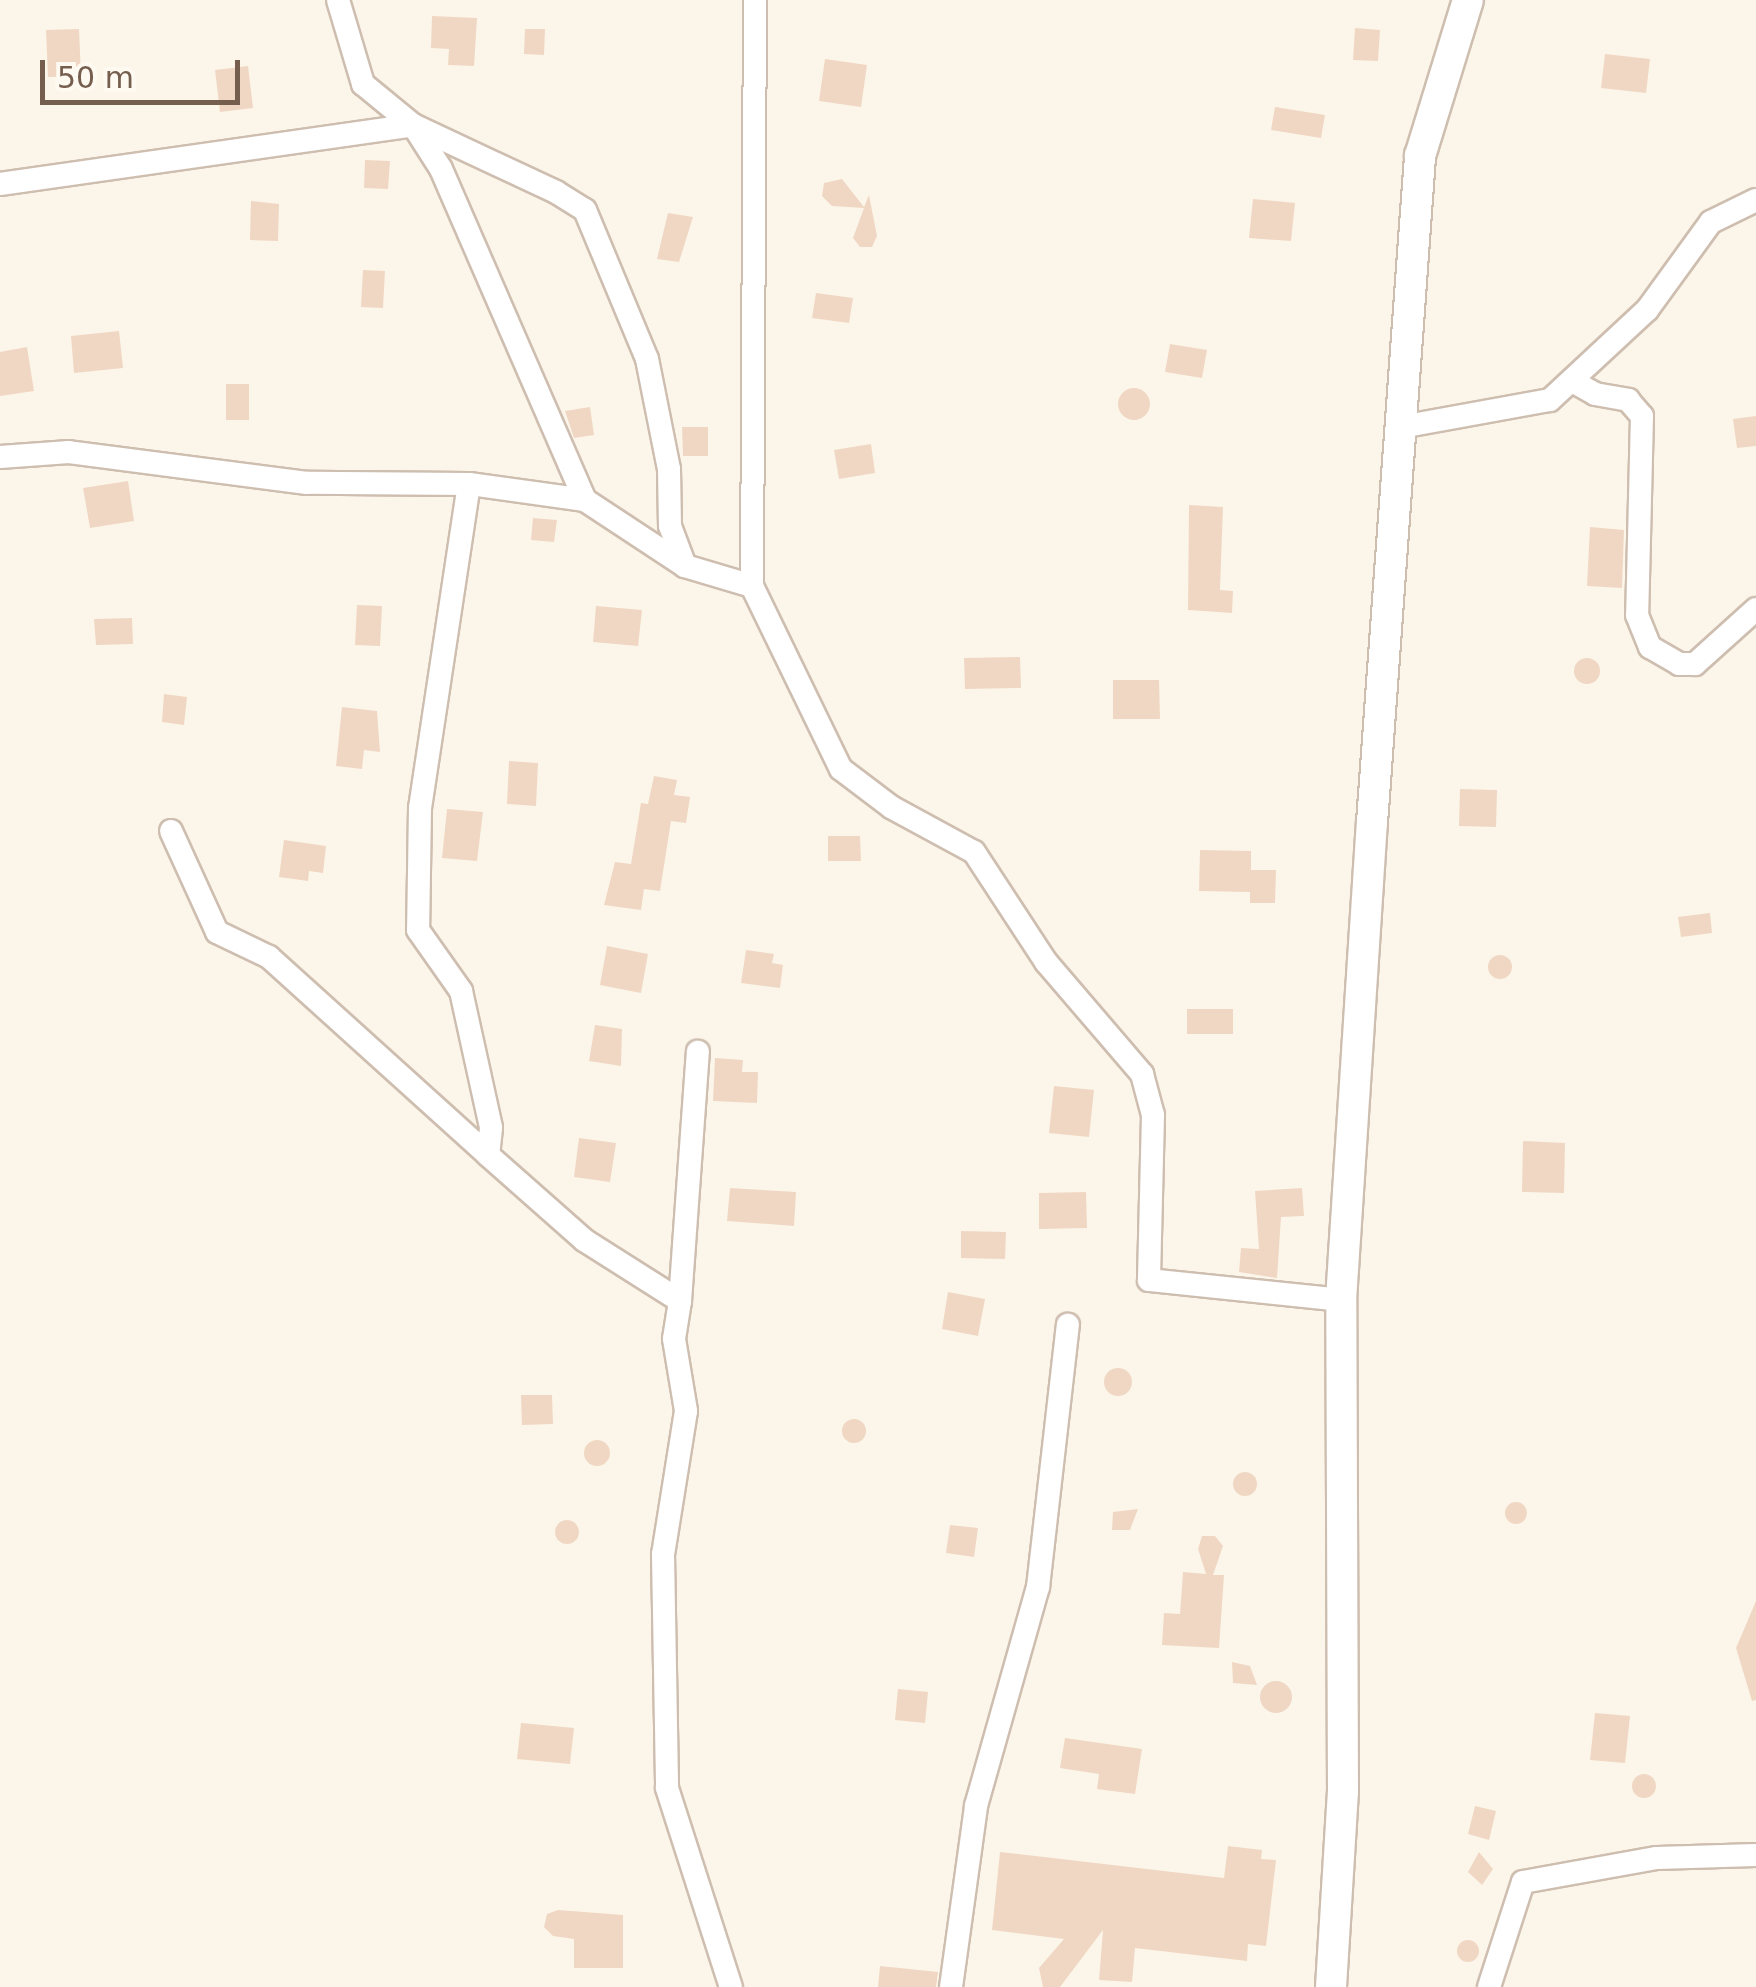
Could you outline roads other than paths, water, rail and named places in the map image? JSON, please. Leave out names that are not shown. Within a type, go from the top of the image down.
[{"type":"main road","points":[[1331,1987],[1343,1792],[1342,1300],[1401,427],[1420,156],[1468,0]]},
{"type":"street","points":[[338,0],[363,84],[413,125],[584,210],[647,359],[669,469],[670,526],[685,566]]},
{"type":"street","points":[[755,0],[752,586],[841,769],[891,807],[974,852],[1046,962],[1142,1074],[1153,1115],[1149,1280],[1342,1300]]},
{"type":"street","points":[[0,184],[413,125]]},
{"type":"street","points":[[413,125],[441,168],[585,500]]},
{"type":"street","points":[[1401,427],[1550,400],[1647,310],[1711,222],[1756,200]]},
{"type":"street","points":[[1572,381],[1595,394],[1628,400],[1642,416],[1638,616],[1650,647],[1667,659],[1695,664],[1756,608]]},
{"type":"street","points":[[0,457],[69,452],[307,483],[469,484],[585,500],[685,566],[752,586]]},
{"type":"street","points":[[469,484],[420,808],[418,930],[461,991],[491,1128],[488,1155]]},
{"type":"street","points":[[171,832],[217,932],[283,968],[584,1240],[680,1301]]},
{"type":"street","points":[[698,1052],[674,1340],[686,1411],[663,1554],[667,1788],[731,1987]]},
{"type":"street","points":[[951,1987],[976,1806],[1038,1587],[1068,1325]]},
{"type":"street","points":[[1488,1987],[1524,1882],[1657,1858],[1756,1854]]}]
